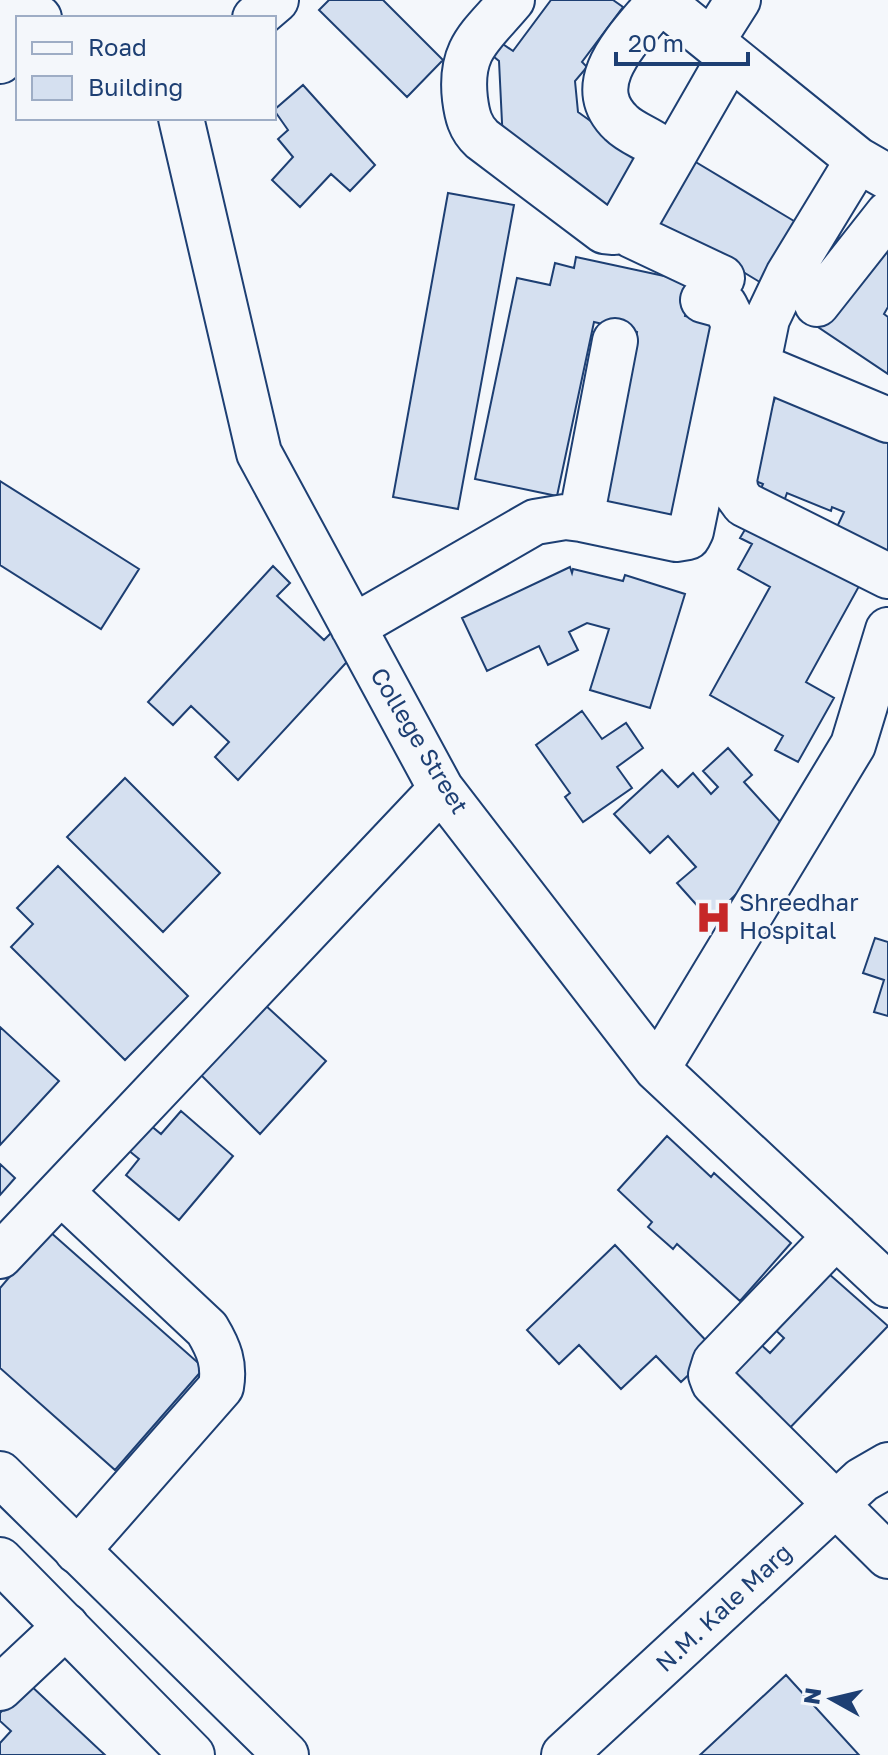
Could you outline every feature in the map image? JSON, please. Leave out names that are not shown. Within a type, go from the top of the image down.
[{"type":"street","points":[[257,16],[276,0]]},
{"type":"street","points":[[512,0],[465,61],[463,81],[470,124],[482,139],[604,231],[614,232],[621,227],[660,158],[659,147],[622,125],[608,107],[604,89],[611,62],[636,8],[660,0],[881,179]]},
{"type":"street","points":[[353,627],[535,522],[565,517],[676,539],[688,537],[734,324],[713,289],[631,235],[630,231],[721,49],[738,0]]},
{"type":"street","points":[[0,61],[16,32]]},
{"type":"street","name":"College Street","points":[[181,120],[259,453],[441,789],[657,1069],[888,1285]]},
{"type":"street","points":[[817,304],[881,179]]},
{"type":"street","points":[[881,179],[788,275],[767,319],[734,480],[736,493],[757,511],[888,576]]},
{"type":"street","points":[[581,519],[615,341]]},
{"type":"street","points":[[756,365],[888,420]]},
{"type":"street","points":[[657,1069],[853,745],[888,630]]},
{"type":"street","points":[[0,1256],[441,789]]},
{"type":"street","points":[[61,1192],[207,1329],[219,1349],[224,1370],[221,1387],[77,1551]]},
{"type":"street","points":[[836,1236],[715,1362],[711,1375],[714,1383],[888,1556]]},
{"type":"street","name":"N.M. Kale Marg","points":[[564,1755],[862,1480],[888,1465]]},
{"type":"street","points":[[0,1474],[286,1755]]},
{"type":"street","points":[[0,1560],[192,1755]]},
{"type":"street","points":[[0,1688],[66,1626]]},
{"type":"building","points":[[329,0],[383,0],[443,60],[407,97],[319,10]]},
{"type":"building","points":[[551,0],[613,0],[623,7],[582,62],[587,67],[575,81],[578,112],[649,163],[609,219],[503,143],[499,61],[488,52],[497,40],[513,51]]},
{"type":"building","points":[[303,85],[375,165],[350,191],[331,174],[300,207],[272,180],[293,157],[278,139],[288,130],[276,108]]},
{"type":"building","points":[[679,152],[799,224],[763,284],[715,255],[635,224]]},
{"type":"building","points":[[448,193],[514,205],[458,509],[393,497]]},
{"type":"building","points":[[888,235],[888,307],[884,314],[888,317],[888,374],[809,321]]},
{"type":"building","points":[[576,257],[692,282],[685,316],[726,325],[684,523],[600,505],[637,332],[594,322],[557,496],[475,479],[517,278],[550,285],[555,263],[574,268]]},
{"type":"building","points":[[777,393],[888,435],[888,553],[836,529],[844,512],[832,507],[831,511],[787,493],[782,507],[757,498],[763,484],[745,477]]},
{"type":"building","points":[[0,481],[139,569],[101,629],[0,565]]},
{"type":"building","points":[[753,516],[863,579],[806,682],[834,698],[798,762],[775,750],[783,736],[710,695],[770,587],[738,569],[752,544],[740,538]]},
{"type":"building","points":[[273,566],[290,583],[277,596],[324,640],[334,630],[356,652],[238,780],[215,757],[229,742],[191,706],[173,725],[148,702]]},
{"type":"building","points":[[570,567],[572,573],[573,569],[623,581],[625,575],[685,594],[650,708],[590,690],[609,629],[587,623],[569,632],[578,650],[548,665],[539,646],[487,671],[462,618]]},
{"type":"building","points":[[582,711],[602,739],[626,723],[643,748],[617,767],[632,788],[583,822],[565,797],[570,793],[536,745]]},
{"type":"building","points":[[728,748],[752,775],[744,782],[794,837],[710,920],[677,883],[696,867],[668,836],[650,853],[614,814],[662,770],[678,787],[693,773],[711,794],[718,787],[703,771]]},
{"type":"building","points":[[125,778],[220,873],[163,932],[67,837]]},
{"type":"building","points":[[58,866],[188,996],[125,1060],[11,947],[33,924],[17,908]]},
{"type":"building","points":[[875,938],[888,942],[888,1016],[874,1012],[884,980],[863,973]]},
{"type":"building","points":[[264,1004],[326,1061],[260,1134],[200,1074]]},
{"type":"building","points":[[0,1027],[59,1081],[0,1145]]},
{"type":"building","points":[[181,1111],[233,1156],[179,1220],[126,1175],[139,1159],[128,1150],[150,1125],[161,1134]]},
{"type":"building","points":[[667,1136],[711,1177],[714,1173],[791,1243],[740,1301],[677,1244],[673,1249],[648,1227],[652,1222],[618,1190]]},
{"type":"building","points":[[0,1164],[15,1178],[0,1195]]},
{"type":"building","points":[[49,1231],[204,1368],[115,1470],[0,1368],[0,1288]]},
{"type":"building","points":[[615,1245],[715,1350],[681,1382],[656,1356],[621,1389],[579,1345],[559,1364],[527,1330]]},
{"type":"building","points":[[820,1266],[888,1326],[783,1435],[725,1372],[755,1339],[770,1353],[784,1338],[768,1323]]},
{"type":"building","points":[[786,1675],[859,1755],[700,1755]]},
{"type":"building","points":[[28,1683],[105,1755],[0,1755],[0,1743],[11,1731],[0,1721],[0,1713]]},
{"type":"place","name":"Shreedhar Hospital","points":[[713,917]]}]
